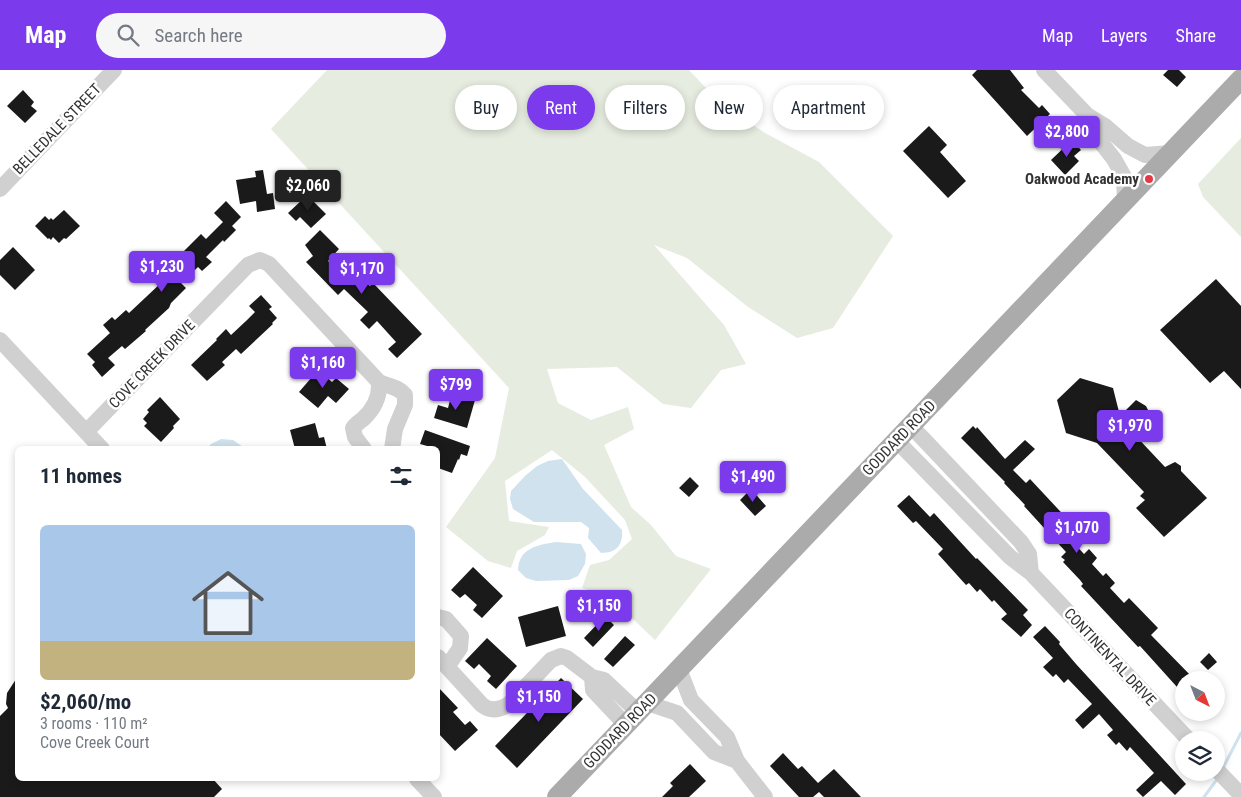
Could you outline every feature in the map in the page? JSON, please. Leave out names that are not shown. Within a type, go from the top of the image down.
[{"type":"main road","name":"GODDARD ROAD","points":[[557,797],[1241,79]]},
{"type":"street","name":"BELLEDALE STREET","points":[[0,189],[114,70]]},
{"type":"street","points":[[1044,70],[1087,115],[1105,126],[1128,146],[1145,155],[1171,153]]},
{"type":"street","points":[[1087,115],[1095,135],[1114,159],[1124,177],[1125,202]]},
{"type":"street","name":"COVE CREEK DRIVE","points":[[86,432],[248,265],[256,260],[269,264],[379,382]]},
{"type":"street","points":[[0,340],[99,446]]},
{"type":"street","points":[[362,446],[355,437],[354,428],[377,401],[380,392],[379,382],[398,388],[405,395],[406,400],[395,429],[392,446]]},
{"type":"street","name":"CONTINENTAL DRIVE","points":[[911,426],[1021,542],[1029,554],[1032,573]]},
{"type":"street","name":"CONTINENTAL DRIVE","points":[[897,441],[1010,557],[1032,573],[1181,731]]},
{"type":"street","points":[[440,618],[446,619],[461,636],[460,648],[442,662],[482,705],[496,710],[509,704],[551,660],[556,657],[567,658],[592,677],[593,690],[637,713],[677,713],[714,752],[737,761]]},
{"type":"street","points":[[679,669],[691,700],[728,738],[737,761],[765,797]]},
{"type":"street","points":[[1225,778],[1241,796]]},
{"type":"street","points":[[419,781],[434,797]]},
{"type":"shaded area","points":[[327,70],[689,70],[703,85],[695,85],[695,130],[760,130],[819,162],[893,236],[833,328],[797,338],[748,307],[687,258],[654,245],[724,325],[746,364],[721,370],[691,408],[663,404],[617,367],[547,369],[558,403],[591,420],[628,407],[634,429],[604,445],[631,507],[651,525],[676,556],[711,569],[655,640],[609,596],[582,588],[590,565],[609,560],[632,539],[625,520],[584,476],[552,450],[505,481],[509,521],[549,527],[545,535],[517,551],[511,568],[488,561],[446,527],[495,458],[509,388],[271,129]]},
{"type":"shaded area","points":[[1241,138],[1241,237],[1203,197],[1198,184]]},
{"type":"water","points":[[221,439],[233,440],[242,446],[209,446]]},
{"type":"water","points":[[562,459],[583,489],[622,530],[620,544],[615,550],[601,553],[588,538],[589,528],[581,522],[534,522],[513,509],[510,499],[511,491],[525,476],[537,466],[548,461]]},
{"type":"water","points":[[556,542],[581,544],[586,554],[585,564],[578,576],[569,580],[536,581],[526,578],[518,570],[519,563],[525,552],[536,546]]},
{"type":"building","points":[[977,70],[1010,70],[1024,88],[1021,90],[1039,108],[1042,105],[1050,114],[1027,136],[972,75]]},
{"type":"building","points":[[1168,70],[1179,70],[1186,77],[1177,87],[1163,75]]},
{"type":"building","points":[[23,90],[34,102],[31,106],[37,111],[25,123],[7,106]]},
{"type":"building","points":[[929,126],[947,145],[940,152],[966,181],[948,198],[903,151]]},
{"type":"building","points":[[1072,140],[1081,150],[1074,156],[1079,161],[1065,175],[1051,160]]},
{"type":"building","points":[[263,170],[267,194],[273,193],[275,209],[257,212],[256,201],[240,204],[236,180],[256,177],[255,171]]},
{"type":"building","points":[[308,196],[326,214],[311,228],[300,217],[296,221],[288,213]]},
{"type":"building","points":[[226,201],[241,217],[232,226],[236,230],[206,257],[212,262],[202,271],[198,267],[181,283],[186,288],[146,331],[125,349],[122,346],[108,358],[115,365],[102,377],[92,365],[95,362],[87,354],[110,333],[103,325],[112,317],[115,320],[126,310],[129,313],[162,282],[167,276],[163,272],[201,234],[206,239],[223,222],[214,213]]},
{"type":"building","points":[[64,210],[80,226],[59,243],[53,237],[51,240],[48,239],[35,226],[45,216],[49,220],[51,218],[53,220]]},
{"type":"building","points":[[320,230],[339,249],[328,261],[342,274],[349,267],[370,286],[373,283],[422,334],[397,358],[388,349],[396,342],[377,321],[369,329],[360,320],[368,312],[344,289],[338,295],[306,262],[313,256],[305,245]]},
{"type":"building","points":[[13,247],[35,270],[15,290],[0,275],[0,260]]},
{"type":"building","points":[[1216,279],[1241,306],[1241,389],[1224,371],[1210,383],[1160,330]]},
{"type":"building","points":[[261,295],[272,307],[269,309],[277,318],[241,354],[236,349],[222,362],[225,365],[207,381],[191,365],[226,329],[231,335],[255,312],[249,306]]},
{"type":"building","points":[[318,370],[332,382],[336,378],[349,389],[336,403],[328,396],[318,408],[299,392]]},
{"type":"building","points":[[1080,378],[1113,388],[1120,416],[1136,400],[1146,406],[1151,416],[1133,433],[1165,467],[1175,462],[1181,466],[1181,471],[1207,498],[1164,537],[1136,508],[1145,500],[1140,496],[1144,492],[1097,443],[1066,433],[1057,400]]},
{"type":"building","points":[[452,393],[475,400],[467,428],[434,418],[438,405],[448,408]]},
{"type":"building","points":[[160,397],[180,419],[161,442],[144,426],[147,423],[143,419],[149,412],[147,410]]},
{"type":"building","points":[[315,423],[319,438],[324,437],[326,446],[294,446],[290,430]]},
{"type":"building","points":[[973,426],[976,429],[977,427],[1005,459],[1025,440],[1035,449],[1013,470],[1026,483],[1030,479],[1072,524],[1067,529],[1073,536],[1070,539],[1084,554],[1089,549],[1097,558],[1092,564],[1103,576],[1106,573],[1115,583],[1110,588],[1124,603],[1129,598],[1158,628],[1151,635],[1186,671],[1175,671],[1175,685],[1081,586],[1083,584],[1080,580],[1063,562],[1065,560],[1061,557],[1066,552],[1005,482],[961,438]]},
{"type":"building","points":[[425,430],[470,446],[467,456],[461,454],[452,473],[440,469],[440,446],[420,444]]},
{"type":"building","points":[[690,477],[699,486],[689,497],[679,488]]},
{"type":"building","points":[[751,489],[766,506],[755,516],[740,500]]},
{"type":"building","points":[[909,495],[930,517],[934,513],[976,559],[1028,610],[1023,615],[1032,625],[1021,637],[1001,619],[1007,614],[994,600],[992,602],[980,589],[977,592],[969,583],[966,585],[938,554],[943,549],[916,521],[913,523],[897,506]]},
{"type":"building","points":[[473,567],[503,596],[482,618],[473,610],[477,605],[465,594],[460,598],[451,590]]},
{"type":"building","points":[[558,606],[566,636],[526,647],[518,617]]},
{"type":"building","points":[[605,616],[614,625],[593,647],[584,638]]},
{"type":"building","points":[[1045,626],[1060,642],[1059,644],[1076,664],[1175,772],[1175,781],[1183,781],[1186,784],[1175,795],[1161,781],[1143,797],[1136,790],[1154,773],[1130,747],[1127,751],[1119,742],[1116,745],[1107,735],[1113,730],[1099,714],[1083,729],[1075,720],[1092,704],[1068,679],[1064,683],[1056,674],[1053,677],[1043,667],[1053,658],[1033,637]]},
{"type":"building","points":[[625,636],[635,645],[613,667],[604,659]]},
{"type":"building","points":[[487,638],[517,666],[496,689],[487,681],[491,676],[479,664],[474,669],[465,661]]},
{"type":"building","points":[[1209,653],[1217,662],[1208,670],[1200,662]]},
{"type":"building","points":[[561,678],[583,699],[517,768],[495,746]]},
{"type":"building","points":[[15,681],[15,781],[215,781],[222,789],[214,797],[0,797],[0,716],[8,708],[6,704],[7,693]]},
{"type":"building","points":[[440,689],[458,708],[453,712],[465,725],[470,721],[478,730],[455,751],[440,735]]},
{"type":"building","points":[[783,753],[798,769],[802,766],[818,783],[834,769],[861,797],[824,797],[819,792],[813,797],[799,797],[770,766]]},
{"type":"building","points":[[690,764],[706,781],[689,797],[662,797],[673,786],[670,783]]},
{"type":"waterway","points":[[1225,764],[1241,733]]},
{"type":"waterway","points":[[1204,797],[1216,781]]},
{"type":"place","name":"Oakwood Academy","points":[[1149,179]]}]
